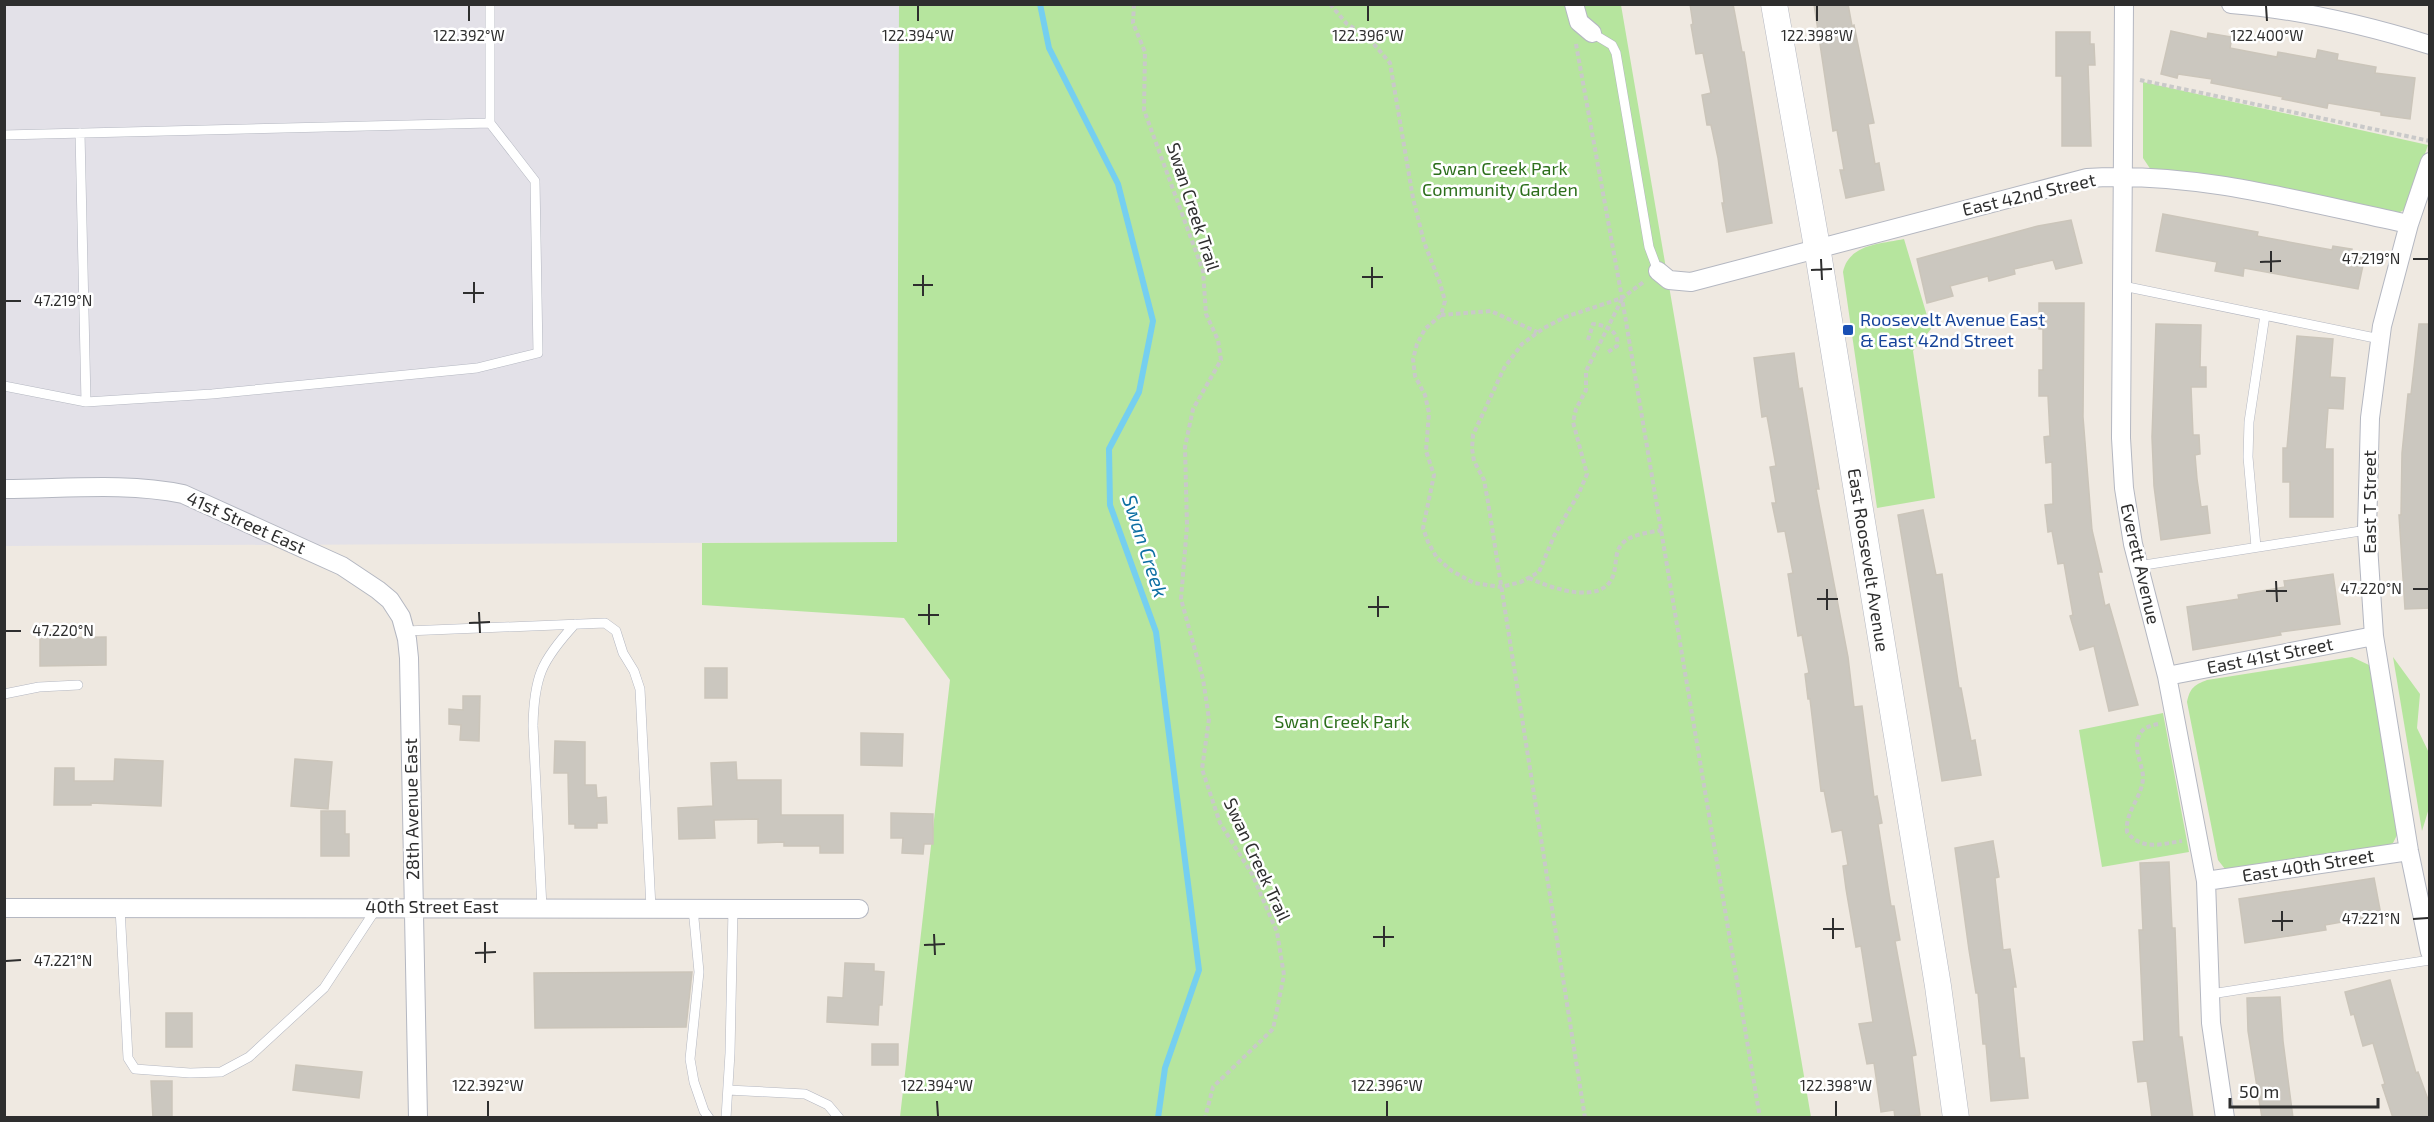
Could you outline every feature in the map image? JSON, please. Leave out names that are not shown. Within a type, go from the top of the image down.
[{"type":"street","name":"East Roosevelt Avenue","points":[[1774,4],[1817,247],[1936,975],[1956,1118]]},
{"type":"street","name":"Everett Avenue","points":[[2124,4],[2121,438],[2124,488],[2138,566],[2167,676],[2206,881],[2211,1023],[2225,1118]]},
{"type":"street","points":[[2231,4],[2276,8],[2392,34],[2430,45]]},
{"type":"street","points":[[1575,9],[1580,22],[1592,33]]},
{"type":"street","name":"East T Street","points":[[2430,162],[2409,224],[2380,339],[2370,418],[2367,530],[2374,636],[2409,850],[2430,952]]},
{"type":"street","name":"East 42nd Street","points":[[1658,271],[1669,280],[1691,282],[1817,247],[2087,178],[2123,176],[2218,185],[2409,224]]},
{"type":"street","name":"41st Street East","points":[[4,489],[131,488],[156,489],[183,494],[342,566]]},
{"type":"street","name":"28th Avenue East","points":[[342,566],[390,600],[398,610],[406,631],[409,658],[418,1118]]},
{"type":"street","name":"East 41st Street","points":[[2167,676],[2374,636]]},
{"type":"street","name":"East 40th Street","points":[[2206,881],[2409,850]]},
{"type":"street","name":"40th Street East","points":[[4,908],[859,909]]},
{"type":"lane","points":[[4,386],[86,402],[212,394],[477,368],[538,353],[535,181],[490,123],[490,4]]},
{"type":"lane","points":[[1592,33],[1612,45],[1616,53],[1649,247],[1658,271]]},
{"type":"lane","points":[[4,135],[490,123]]},
{"type":"lane","points":[[80,133],[86,402]]},
{"type":"lane","points":[[2123,286],[2380,339]]},
{"type":"lane","points":[[2256,548],[2248,457],[2249,422],[2265,315]]},
{"type":"lane","points":[[2138,566],[2367,530]]},
{"type":"lane","points":[[406,631],[605,623],[616,630],[623,653],[634,671],[640,689],[651,908]]},
{"type":"lane","points":[[542,908],[533,726],[534,702],[539,673],[556,644],[575,624]]},
{"type":"lane","points":[[4,694],[39,687],[78,685]]},
{"type":"lane","points":[[120,908],[128,1058],[135,1069],[148,1072],[190,1073],[221,1072],[249,1057],[324,987],[377,907]]},
{"type":"lane","points":[[693,908],[699,972],[690,1059],[704,1111],[709,1118]]},
{"type":"lane","points":[[726,1118],[733,908]]},
{"type":"lane","points":[[2211,994],[2430,960]]},
{"type":"lane","points":[[728,1090],[805,1094],[828,1105],[839,1118]]},
{"type":"path","name":"Swan Creek Trail","points":[[1134,4],[1133,22],[1145,52],[1144,110],[1203,271],[1206,314],[1218,340],[1221,360],[1193,409],[1185,447],[1187,526],[1181,599],[1203,679],[1209,719],[1202,769],[1220,823],[1252,874],[1276,932],[1284,975],[1273,1029],[1213,1087],[1205,1118]]},
{"type":"path","points":[[1330,4],[1347,24],[1367,36],[1390,63],[1413,198],[1424,242],[1445,301],[1441,315],[1425,329],[1417,344],[1413,359],[1415,376],[1425,395],[1430,414],[1426,451],[1434,475],[1423,528],[1437,558],[1452,571],[1474,583],[1501,587],[1510,586],[1539,572],[1554,536],[1584,484],[1587,474],[1573,422],[1576,409],[1586,390],[1586,370],[1622,298]]},
{"type":"path","points":[[1575,9],[1576,41],[1622,298],[1760,1118]]},
{"type":"path","points":[[2124,76],[2430,141]]},
{"type":"path","points":[[1585,1118],[1486,491],[1484,480],[1474,461],[1473,435],[1504,368],[1521,344],[1565,317],[1622,298],[1658,271]]},
{"type":"path","points":[[1441,315],[1491,311],[1538,333]]},
{"type":"path","points":[[1587,340],[1593,324],[1601,324],[1618,339],[1617,346],[1608,352]]},
{"type":"path","points":[[1528,578],[1557,589],[1594,593],[1607,586],[1613,576],[1621,544],[1631,538],[1661,530]]},
{"type":"path","points":[[2175,720],[2148,727],[2139,736],[2136,750],[2143,779],[2138,797],[2128,815],[2127,832],[2133,839],[2146,845],[2198,839]]},
{"type":"shaded area","points":[[4,5],[899,5],[897,542],[5,546]]},
{"type":"green space","name":"Swan Creek Park","points":[[899,5],[1621,5],[1811,1117],[900,1117],[950,680],[904,618],[702,605],[702,543],[897,542]]},
{"type":"green space","points":[[2143,82],[2428,145],[2406,209],[2398,213],[2151,170],[2143,158]]},
{"type":"green space","points":[[1904,239],[1931,329],[1913,351],[1935,498],[1877,508],[1843,272],[1846,263],[1859,251],[1876,244]]},
{"type":"green space","points":[[2352,657],[2369,665],[2371,671],[2398,833],[2393,843],[2384,848],[2235,870],[2225,869],[2218,860],[2187,702],[2191,690],[2207,680]]},
{"type":"green space","points":[[2393,657],[2420,694],[2417,728],[2430,755],[2429,808],[2422,831]]},
{"type":"green space","points":[[2163,713],[2189,852],[2102,867],[2079,730]]},
{"type":"building","points":[[1690,4],[1733,4],[1742,52],[1744,52],[1772,223],[1727,232],[1718,158],[1711,125],[1707,125],[1702,95],[1711,93],[1703,53],[1696,54]]},
{"type":"building","points":[[1814,4],[1848,4],[1874,123],[1868,124],[1875,164],[1879,163],[1884,190],[1846,198],[1840,170],[1844,170],[1837,130],[1833,131]]},
{"type":"building","points":[[2171,31],[2207,39],[2208,33],[2232,37],[2230,48],[2277,57],[2278,52],[2316,59],[2318,50],[2338,54],[2337,60],[2376,67],[2375,73],[2415,78],[2410,119],[2328,103],[2327,108],[2282,99],[2283,97],[2211,83],[2212,79],[2178,74],[2177,78],[2161,74]]},
{"type":"building","points":[[2056,32],[2090,32],[2090,44],[2094,44],[2095,65],[2088,65],[2091,146],[2062,146],[2062,76],[2056,76]]},
{"type":"building","points":[[2163,214],[2258,232],[2257,236],[2332,250],[2333,246],[2352,249],[2351,254],[2365,256],[2358,289],[2244,268],[2243,276],[2215,271],[2217,262],[2156,251]]},
{"type":"building","points":[[2071,220],[2082,263],[2056,269],[2053,260],[2014,269],[2015,274],[1989,281],[1988,276],[1950,286],[1953,296],[1927,303],[1917,259],[2038,226]]},
{"type":"building","points":[[2039,303],[2084,303],[2083,417],[2092,530],[2102,572],[2098,572],[2105,606],[2109,604],[2138,705],[2109,711],[2094,646],[2080,650],[2070,616],[2073,615],[2064,563],[2058,564],[2052,531],[2048,532],[2045,505],[2053,504],[2052,462],[2046,463],[2044,437],[2050,436],[2048,396],[2039,396],[2039,370],[2043,370],[2043,329],[2039,329]]},
{"type":"building","points":[[2156,324],[2201,325],[2200,367],[2206,367],[2206,387],[2191,387],[2193,435],[2199,435],[2200,454],[2195,455],[2197,479],[2201,507],[2207,506],[2210,533],[2161,540],[2154,486],[2152,437]]},
{"type":"building","points":[[2419,324],[2430,324],[2430,608],[2405,609],[2399,515],[2401,515],[2402,453]]},
{"type":"building","points":[[2297,336],[2333,339],[2330,377],[2345,378],[2343,409],[2328,408],[2325,449],[2333,449],[2333,517],[2290,517],[2290,482],[2283,482],[2283,448],[2287,448]]},
{"type":"building","points":[[1794,353],[1819,489],[1816,489],[1848,657],[1854,707],[1862,706],[1874,797],[1877,796],[1882,823],[1878,824],[1891,906],[1894,906],[1900,940],[1895,941],[1916,1055],[1912,1056],[1920,1115],[1895,1118],[1894,1110],[1881,1112],[1874,1063],[1867,1064],[1859,1024],[1873,1022],[1861,946],[1856,947],[1846,889],[1843,866],[1848,865],[1842,830],[1832,832],[1824,790],[1821,791],[1805,674],[1809,673],[1802,635],[1798,636],[1788,574],[1793,573],[1785,531],[1778,532],[1772,503],[1776,503],[1770,467],[1776,466],[1767,416],[1762,417],[1754,358]]},
{"type":"building","points":[[1923,510],[1936,575],[1942,574],[1959,688],[1961,688],[1971,741],[1975,740],[1981,775],[1942,781],[1898,515]]},
{"type":"building","points":[[2333,574],[2340,624],[2280,632],[2281,635],[2193,650],[2187,607],[2239,599],[2238,595],[2285,587],[2284,581]]},
{"type":"building","points":[[106,637],[106,665],[40,666],[40,638]]},
{"type":"building","points":[[705,668],[727,668],[727,698],[705,698]]},
{"type":"building","points":[[463,696],[480,696],[479,741],[460,740],[461,725],[449,724],[449,709],[463,710]]},
{"type":"building","points":[[861,733],[903,734],[902,766],[861,765]]},
{"type":"building","points":[[555,741],[585,742],[585,785],[596,785],[597,798],[606,797],[607,823],[597,823],[597,828],[575,828],[575,824],[569,824],[568,773],[554,773]]},
{"type":"building","points":[[115,759],[163,761],[161,806],[91,803],[91,805],[54,805],[55,768],[74,768],[74,781],[114,781]]},
{"type":"building","points":[[295,759],[332,762],[328,809],[291,806]]},
{"type":"building","points":[[736,762],[737,780],[781,780],[781,815],[843,815],[843,853],[820,853],[820,846],[784,846],[784,842],[758,843],[758,819],[714,820],[715,838],[679,839],[678,808],[713,806],[711,763]]},
{"type":"building","points":[[321,811],[345,811],[345,834],[349,834],[349,856],[321,856]]},
{"type":"building","points":[[891,813],[933,814],[933,844],[924,844],[923,854],[902,853],[903,838],[891,838]]},
{"type":"building","points":[[1993,841],[1999,877],[1995,878],[2003,950],[2010,949],[2016,987],[2013,987],[2020,1058],[2024,1058],[2028,1098],[1991,1101],[1986,1044],[1983,1044],[1978,993],[1976,993],[1969,950],[1955,848]]},
{"type":"building","points":[[2169,862],[2172,928],[2175,928],[2179,1037],[2182,1037],[2193,1118],[2152,1118],[2147,1081],[2138,1082],[2133,1042],[2144,1041],[2139,930],[2143,930],[2140,863]]},
{"type":"building","points":[[2374,878],[2381,915],[2325,925],[2326,930],[2245,943],[2239,899]]},
{"type":"building","points":[[845,963],[874,964],[874,971],[884,972],[878,1025],[827,1022],[828,997],[843,998]]},
{"type":"building","points":[[692,972],[686,1027],[535,1028],[534,973]]},
{"type":"building","points":[[2390,980],[2416,1073],[2418,1072],[2430,1105],[2430,1118],[2393,1118],[2382,1085],[2385,1084],[2373,1043],[2363,1046],[2354,1014],[2351,1015],[2345,992]]},
{"type":"building","points":[[2280,997],[2293,1118],[2262,1118],[2248,1031],[2247,998]]},
{"type":"building","points":[[166,1013],[192,1013],[192,1047],[166,1047]]},
{"type":"building","points":[[872,1044],[898,1044],[898,1065],[872,1065]]},
{"type":"building","points":[[296,1065],[362,1072],[359,1098],[293,1090]]},
{"type":"building","points":[[151,1081],[172,1081],[172,1118],[153,1118]]},
{"type":"waterway","name":"Swan Creek","points":[[1040,4],[1049,48],[1118,184],[1153,321],[1139,392],[1109,449],[1110,505],[1156,632],[1199,970],[1165,1068],[1158,1118]]},
{"type":"place","name":"Roosevelt Avenue East & East 42nd Street","points":[[1848,330]]},
{"type":"park label","name":"Swan Creek Park Community Garden","points":[[1500,180]]}]
